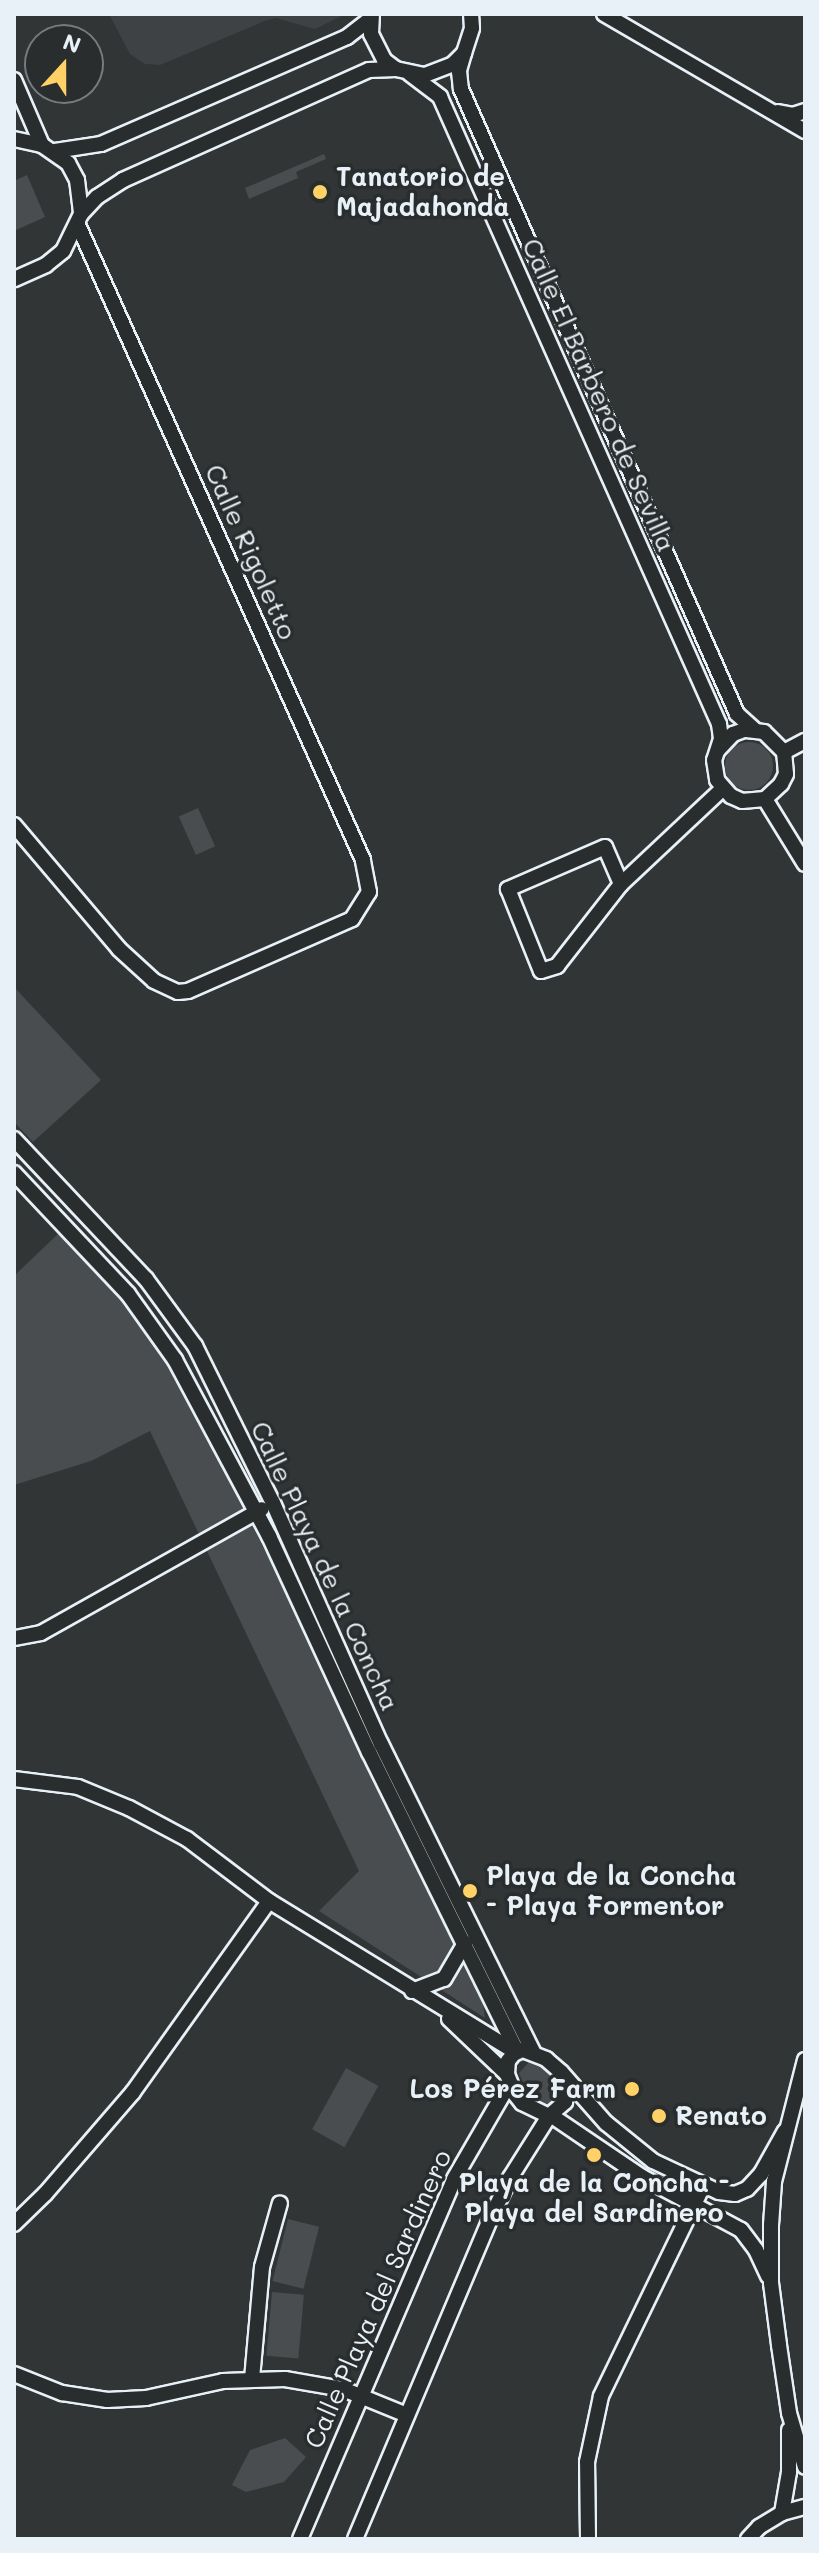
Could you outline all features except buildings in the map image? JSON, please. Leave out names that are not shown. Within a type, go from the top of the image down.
[{"type":"street","name":"Calle El Barbero de Sevilla","points":[[472,14],[472,28],[459,71],[461,89],[737,714],[755,730]]},
{"type":"street","points":[[604,14],[805,131]]},
{"type":"street","points":[[25,105],[26,123],[14,138],[49,148],[101,144],[347,37],[371,17]]},
{"type":"street","name":"Calle El Barbero de Sevilla","points":[[371,17],[376,48],[403,72],[440,97],[719,724],[718,750]]},
{"type":"street","points":[[14,279],[46,265],[63,251],[80,219],[97,197],[123,180],[369,70],[440,72],[464,53]]},
{"type":"street","points":[[14,80],[49,148]]},
{"type":"street","points":[[771,111],[793,115],[805,111]]},
{"type":"street","name":"Calle Rigoletto","points":[[14,825],[119,949],[168,990],[188,991],[352,919],[365,901],[368,880],[363,860],[94,259],[80,219],[77,180],[49,148]]},
{"type":"street","points":[[63,251],[83,251],[94,259]]},
{"type":"street","points":[[755,730],[772,737],[784,752],[786,774],[774,793],[765,799],[742,801],[722,789],[714,770],[718,750],[733,734],[755,730]]},
{"type":"street","points":[[784,752],[805,741]]},
{"type":"street","points":[[621,884],[605,847],[508,889],[541,971],[557,966],[621,884],[722,789]]},
{"type":"street","points":[[765,799],[805,864]]},
{"type":"street","name":"Calle Playa de la Concha","points":[[14,1139],[146,1279],[195,1346],[273,1503],[381,1744],[534,2053]]},
{"type":"street","name":"Calle Playa de la Concha","points":[[14,1173],[128,1294],[175,1360],[257,1513],[516,2052]]},
{"type":"street","points":[[15,1638],[41,1633],[273,1503]]},
{"type":"street","points":[[14,1779],[78,1787],[129,1808],[187,1839],[269,1901],[434,2005],[516,2052],[534,2053],[546,2059],[606,2123],[653,2161],[703,2186],[735,2194],[747,2189],[761,2174],[785,2131]]},
{"type":"street","points":[[14,2224],[45,2194],[133,2092],[269,1901]]},
{"type":"street","points":[[412,1991],[444,1979],[465,1943]]},
{"type":"street","points":[[434,2005],[508,2079],[522,2103],[550,2116],[642,2177],[741,2230],[756,2250],[771,2283]]},
{"type":"street","points":[[508,2079],[508,2061],[516,2052]]},
{"type":"street","points":[[782,2513],[789,2472],[789,2413],[771,2283],[774,2182],[805,2060]]},
{"type":"street","name":"Calle Playa del Sardinero","points":[[300,2539],[454,2179],[508,2079]]},
{"type":"street","points":[[355,2539],[510,2178],[550,2116],[565,2102],[567,2081]]},
{"type":"street","points":[[588,2539],[587,2462],[601,2396],[703,2186]]},
{"type":"street","points":[[252,2379],[262,2267],[280,2203]]},
{"type":"street","points":[[14,2374],[62,2393],[107,2400],[146,2398],[223,2381],[252,2379],[321,2384],[407,2415]]},
{"type":"street","points":[[789,2413],[805,2467]]},
{"type":"street","points":[[748,2539],[759,2527],[782,2513],[805,2507]]},
{"type":"shaded area","points":[[109,14],[346,14],[315,29],[276,18],[267,20],[160,65],[145,64],[130,54]]},
{"type":"shaded area","points":[[324,154],[326,159],[296,172],[298,178],[249,199],[245,188]]},
{"type":"shaded area","points":[[27,175],[45,217],[14,231],[14,181]]},
{"type":"shaded area","points":[[749,742],[766,749],[773,766],[766,783],[749,790],[732,783],[725,766],[732,749]]},
{"type":"shaded area","points":[[198,808],[215,846],[196,855],[179,817]]},
{"type":"shaded area","points":[[14,987],[101,1080],[33,1142],[14,1122]]},
{"type":"shaded area","points":[[60,1232],[130,1305],[169,1364],[323,1664],[483,2004],[485,2018],[319,1911],[359,1871],[150,1431],[91,1461],[14,1485],[14,1276]]},
{"type":"shaded area","points":[[529,2062],[538,2064],[559,2081],[560,2092],[550,2104],[539,2105],[529,2096],[519,2073]]},
{"type":"shaded area","points":[[346,2068],[378,2086],[344,2147],[312,2129]]},
{"type":"shaded area","points":[[288,2219],[319,2227],[304,2289],[273,2281]]},
{"type":"shaded area","points":[[272,2292],[304,2295],[298,2359],[266,2356]]},
{"type":"shaded area","points":[[285,2438],[306,2457],[284,2482],[246,2492],[232,2485],[250,2450]]},
{"type":"place","name":"Tanatorio de Majadahonda","points":[[320,192]]},
{"type":"place","name":"Playa de la Concha - Playa Formentor","points":[[470,1891]]},
{"type":"place","name":"Los Pérez Farm","points":[[632,2089]]},
{"type":"place","name":"Renato","points":[[659,2116]]},
{"type":"place","name":"Playa de la Concha - Playa del Sardinero","points":[[594,2155]]}]
